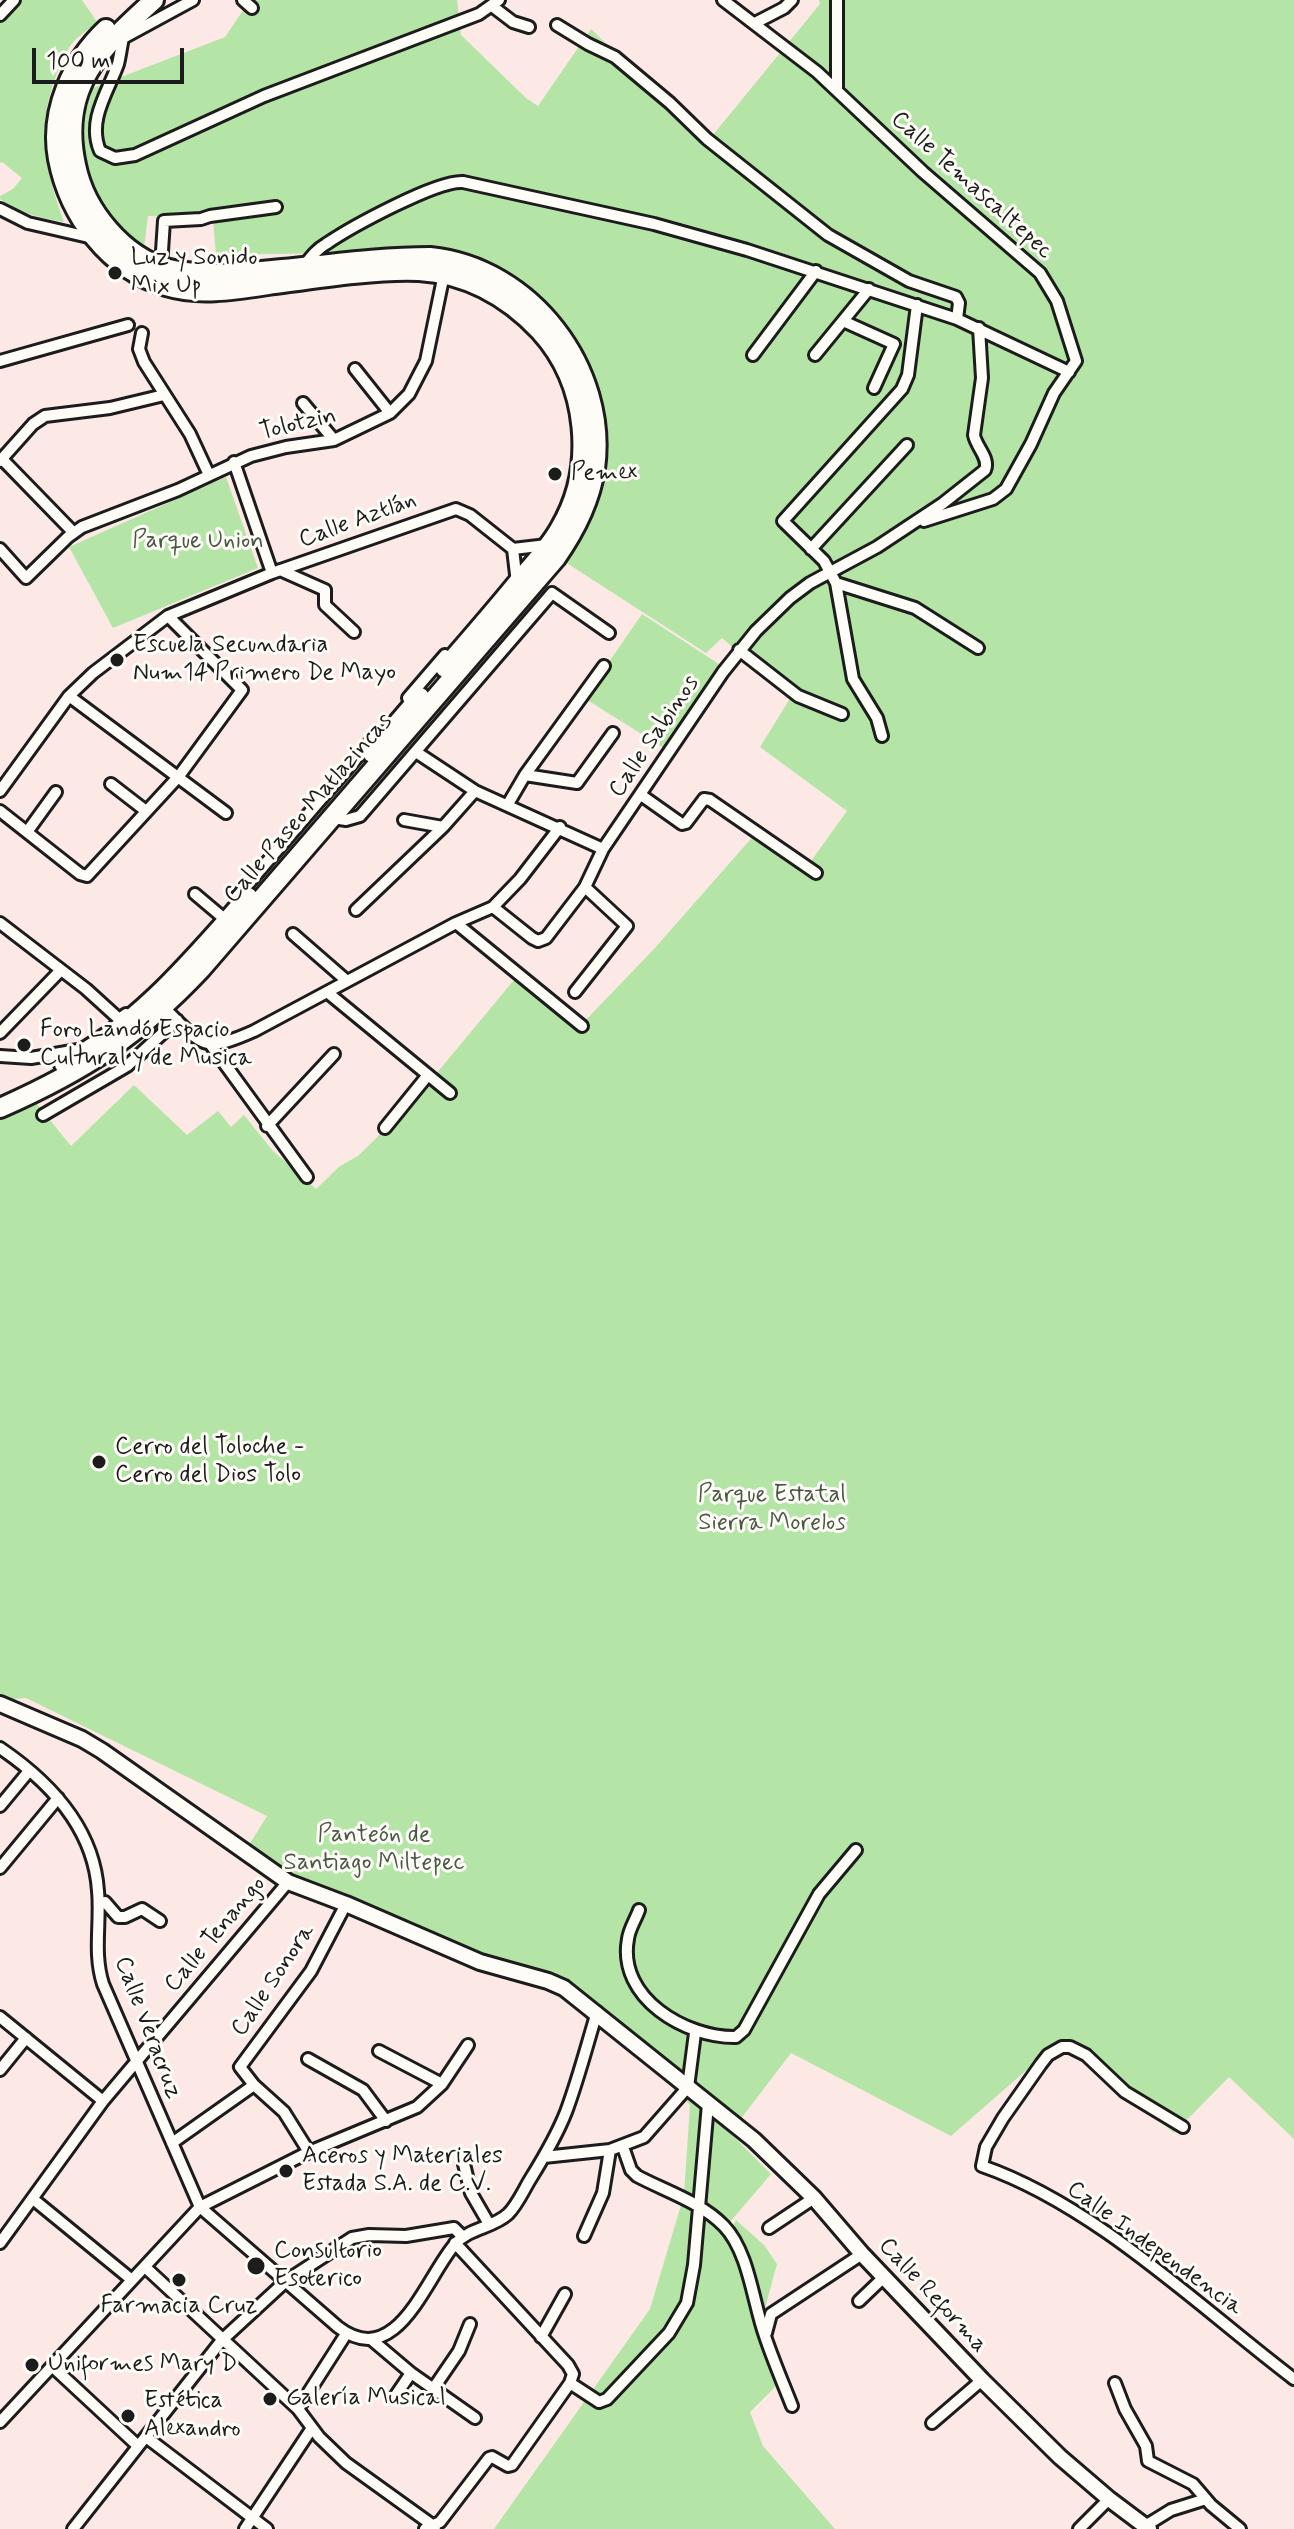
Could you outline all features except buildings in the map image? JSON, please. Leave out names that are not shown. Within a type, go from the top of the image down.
[{"type":"highway","name":"Calle Paseo Matlazincas","points":[[0,1095],[71,1060],[124,1025],[161,993],[224,919],[263,890],[333,818],[556,558],[578,523],[595,466],[596,424],[587,386],[577,363],[546,317],[514,287],[493,275],[451,260],[430,257],[300,274],[224,290],[180,290],[141,276],[95,238],[74,208],[62,175],[57,149],[61,105],[70,77],[83,54],[137,0]]},
{"type":"highway","name":"Calle Paseo Matlazincas","points":[[0,1108],[91,1062],[170,1014],[263,890],[548,545],[566,517],[580,469],[582,438],[575,391],[557,354],[525,316],[483,287],[444,274],[206,273],[161,266],[133,250],[98,216],[83,189],[74,159],[73,116],[81,85],[91,65],[154,0]]},
{"type":"street","points":[[0,15],[14,0]]},
{"type":"street","points":[[193,0],[120,36],[117,66],[100,104],[97,128],[98,147],[102,153],[115,158],[135,155],[264,96],[468,18],[495,3],[513,22],[529,27]]},
{"type":"street","points":[[243,0],[252,8]]},
{"type":"street","name":"Calle Temascaltepec","points":[[723,0],[837,90],[923,172],[1046,281],[1057,301],[1075,358],[1069,372]]},
{"type":"street","points":[[755,23],[784,8],[792,0]]},
{"type":"street","points":[[837,0],[837,90]]},
{"type":"street","points":[[557,25],[615,57],[707,139],[828,235],[909,281],[956,297],[959,303],[957,319]]},
{"type":"street","points":[[300,274],[326,244],[425,191],[454,181],[654,224],[816,271],[957,319],[1069,372],[1054,393],[1017,471],[1001,493],[911,525]]},
{"type":"street","points":[[161,266],[164,221],[201,219],[276,207]]},
{"type":"street","points":[[0,209],[28,223],[95,238]]},
{"type":"street","points":[[753,355],[816,271]]},
{"type":"street","name":"Tolotzin","points":[[73,532],[234,462],[267,451],[334,440],[390,413],[409,394],[426,361],[444,274]]},
{"type":"street","points":[[815,355],[869,289]]},
{"type":"street","points":[[882,736],[877,718],[853,679],[836,583],[830,571],[784,522],[784,517],[902,389],[908,375],[917,305]]},
{"type":"street","points":[[843,321],[894,344],[874,388]]},
{"type":"street","points":[[0,361],[128,325]]},
{"type":"street","points":[[911,525],[985,470],[987,462],[974,435],[982,378],[979,328]]},
{"type":"street","points":[[142,333],[139,352],[190,434],[209,475]]},
{"type":"street","points":[[355,369],[390,413]]},
{"type":"street","points":[[0,549],[26,578],[73,532],[1,460],[33,424],[45,416],[110,408],[164,395]]},
{"type":"street","points":[[303,403],[334,440]]},
{"type":"street","points":[[811,549],[907,445]]},
{"type":"street","points":[[234,462],[276,572],[325,590],[324,601],[354,632]]},
{"type":"street","name":"Calle Aztlán","points":[[0,791],[69,696],[124,648],[168,616],[276,572],[456,509],[470,515],[513,549]]},
{"type":"street","name":"Calle Sabinos","points":[[493,907],[535,940],[542,940],[549,934],[585,887],[603,849],[739,650],[790,598],[830,571],[861,557],[911,525]]},
{"type":"street","points":[[517,583],[513,549],[548,545]]},
{"type":"street","points":[[836,583],[915,608],[978,648]]},
{"type":"street","points":[[333,818],[346,820],[360,816],[552,593],[609,633]]},
{"type":"street","points":[[0,811],[80,874],[87,876],[179,776],[241,692],[240,686],[168,616]]},
{"type":"street","points":[[0,923],[119,1019],[159,985],[224,919],[474,622],[488,618]]},
{"type":"street","points":[[739,650],[798,696],[842,714]]},
{"type":"street","points":[[508,804],[525,775],[604,666]]},
{"type":"street","points":[[445,687],[470,688]]},
{"type":"street","points":[[69,696],[226,813]]},
{"type":"street","points":[[525,775],[577,783],[613,733]]},
{"type":"street","points":[[416,752],[454,780],[475,791],[603,849]]},
{"type":"street","points":[[111,784],[146,811]]},
{"type":"street","points":[[356,910],[443,827],[475,791]]},
{"type":"street","points":[[27,832],[56,792]]},
{"type":"street","points":[[641,795],[682,824],[704,799],[710,800],[816,873]]},
{"type":"street","points":[[404,820],[443,827]]},
{"type":"street","points":[[211,1045],[246,1035],[456,923],[493,907],[520,879],[560,827]]},
{"type":"street","points":[[575,992],[627,926],[585,887]]},
{"type":"street","points":[[195,894],[224,919]]},
{"type":"street","points":[[456,923],[582,1026]]},
{"type":"street","points":[[293,934],[347,981]]},
{"type":"street","points":[[0,1033],[61,970]]},
{"type":"street","points":[[327,992],[450,1093]]},
{"type":"street","points":[[43,1115],[127,1066],[170,1014],[201,1041],[211,1045],[307,1177]]},
{"type":"street","points":[[0,1056],[31,1058],[91,1047]]},
{"type":"street","points":[[267,1126],[334,1054]]},
{"type":"street","points":[[385,1128],[428,1075]]},
{"type":"street","name":"Calle Reforma","points":[[0,1704],[92,1745],[288,1882],[480,1962],[557,1984],[597,2012],[754,2140],[814,2198],[862,2254],[982,2380],[1060,2457],[1147,2528]]},
{"type":"street","name":"Calle Veracruz","points":[[0,1748],[58,1798],[75,1818],[93,1863],[98,1892],[99,1971],[200,2207]]},
{"type":"street","points":[[0,1806],[29,1771]]},
{"type":"street","points":[[0,1868],[58,1798]]},
{"type":"street","points":[[639,1910],[628,1938],[627,1952],[633,1979],[648,2000],[673,2021],[695,2033],[731,2037],[740,2034],[819,1894],[856,1850]]},
{"type":"street","name":"Calle Tenango","points":[[2,2237],[135,2061],[288,1882]]},
{"type":"street","points":[[105,1902],[118,1917],[142,1909],[160,1921]]},
{"type":"street","name":"Calle Sonora","points":[[254,2085],[241,2070],[241,2064],[311,1971],[346,1904]]},
{"type":"street","points":[[372,2340],[383,2336],[406,2316],[459,2240],[502,2219],[512,2208],[544,2157],[566,2112],[597,2012]]},
{"type":"street","points":[[0,2017],[103,2101]]},
{"type":"street","points":[[544,2157],[610,2150],[644,2137],[688,2087],[695,2033]]},
{"type":"street","points":[[0,2070],[26,2038]]},
{"type":"street","points":[[0,2422],[200,2207],[309,2152],[417,2107],[442,2084],[468,2045]]},
{"type":"street","name":"Calle Independencia","points":[[1183,2127],[1125,2092],[1086,2055],[1070,2047],[1062,2047],[1041,2064],[1003,2118],[986,2147],[982,2166],[1030,2185],[1095,2226],[1294,2379]]},
{"type":"street","points":[[379,2051],[442,2084]]},
{"type":"street","points":[[308,2059],[363,2090],[386,2121]]},
{"type":"street","points":[[172,2143],[254,2085],[284,2112],[309,2152]]},
{"type":"street","points":[[570,2383],[599,2402],[607,2399],[669,2333],[683,2311],[691,2287],[708,2104]]},
{"type":"street","points":[[623,2147],[631,2170],[637,2176],[699,2207],[723,2225],[737,2246],[764,2335],[792,2406]]},
{"type":"street","points":[[584,2236],[603,2193],[610,2150]]},
{"type":"street","points":[[464,2164],[471,2193],[489,2224]]},
{"type":"street","points":[[769,2228],[814,2198]]},
{"type":"street","points":[[33,2199],[132,2280]]},
{"type":"street","points":[[200,2207],[346,2334],[372,2340],[411,2373],[475,2418]]},
{"type":"street","points":[[73,2529],[222,2340],[286,2281],[333,2249],[361,2236],[406,2236],[454,2228],[459,2240],[572,2369],[570,2383],[512,2465],[489,2458],[430,2528],[346,2463],[298,2409],[222,2340],[145,2267]]},
{"type":"street","points":[[764,2335],[771,2314],[862,2254]]},
{"type":"street","points":[[859,2301],[884,2277]]},
{"type":"street","points":[[541,2337],[565,2294]]},
{"type":"street","points":[[433,2389],[459,2351],[470,2324]]},
{"type":"street","points":[[298,2409],[346,2334]]},
{"type":"street","points":[[53,2367],[138,2446]]},
{"type":"street","points":[[396,2395],[411,2373]]},
{"type":"street","points":[[932,2423],[982,2380]]},
{"type":"street","points":[[1115,2383],[1129,2418],[1145,2443],[1148,2461],[1193,2484],[1203,2501],[1240,2529]]},
{"type":"street","points":[[245,2529],[312,2428]]},
{"type":"street","points":[[146,2437],[267,2529]]},
{"type":"street","points":[[1079,2529],[1109,2499]]},
{"type":"street","points":[[1147,2528],[1171,2510],[1203,2501]]},
{"type":"green space","points":[[22,0],[82,0],[97,22],[68,50],[56,76],[46,114],[45,149],[64,222],[30,214],[0,199],[22,178],[0,163],[0,23]]},
{"type":"green space","name":"Parque Estatal Sierra Morelos","points":[[250,0],[457,0],[461,35],[538,106],[591,29],[708,141],[820,4],[819,0],[1294,0],[1294,2139],[1229,2077],[1174,2133],[1061,2040],[951,2136],[791,2053],[730,2133],[771,2174],[724,2229],[727,2237],[736,2220],[764,2245],[777,2264],[758,2334],[776,2386],[750,2412],[763,2446],[835,2529],[494,2529],[650,2309],[684,2195],[690,2105],[636,2053],[507,1960],[489,1966],[315,1890],[246,1850],[267,1816],[26,1698],[0,1700],[0,1099],[24,1088],[71,1146],[134,1085],[187,1135],[218,1111],[231,1127],[244,1115],[273,1151],[316,1189],[340,1166],[358,1156],[411,1104],[519,974],[580,1026],[654,949],[756,833],[806,868],[847,811],[760,747],[791,697],[722,638],[706,653],[545,549],[568,513],[587,414],[530,299],[452,251],[216,255],[213,219],[148,216],[144,247],[103,226],[59,101],[225,37]]},
{"type":"green space","name":"Parque Union","points":[[226,477],[258,568],[113,628],[69,547]]},
{"type":"green space","points":[[642,614],[719,664],[664,748],[584,698]]},
{"type":"place","name":"Luz y Sonido Mix Up","points":[[115,273]]},
{"type":"place","name":"Pemex","points":[[555,474]]},
{"type":"place","name":"Escuela Secundaria Num14 Primero De Mayo","points":[[117,660]]},
{"type":"place","name":"Foro Landó Espacio Cultural y de Musica","points":[[24,1045]]},
{"type":"place","name":"Cerro del Toloche - Cerro del Dios Tolo","points":[[99,1462]]},
{"type":"place","name":"Aceros y Materiales Estada S.A. de C.V.","points":[[286,2171]]},
{"type":"place","name":"Consultorio Esoterico","points":[[256,2266]]},
{"type":"place","name":"Farmacia Cruz","points":[[179,2280]]},
{"type":"place","name":"Uniformes Mary D","points":[[32,2365]]},
{"type":"place","name":"Galería Musical","points":[[270,2399]]},
{"type":"place","name":"Estética Alexandro","points":[[128,2416]]},
{"type":"park label","name":"Panteón de Santiago Miltepec","points":[[374,1850]]}]
